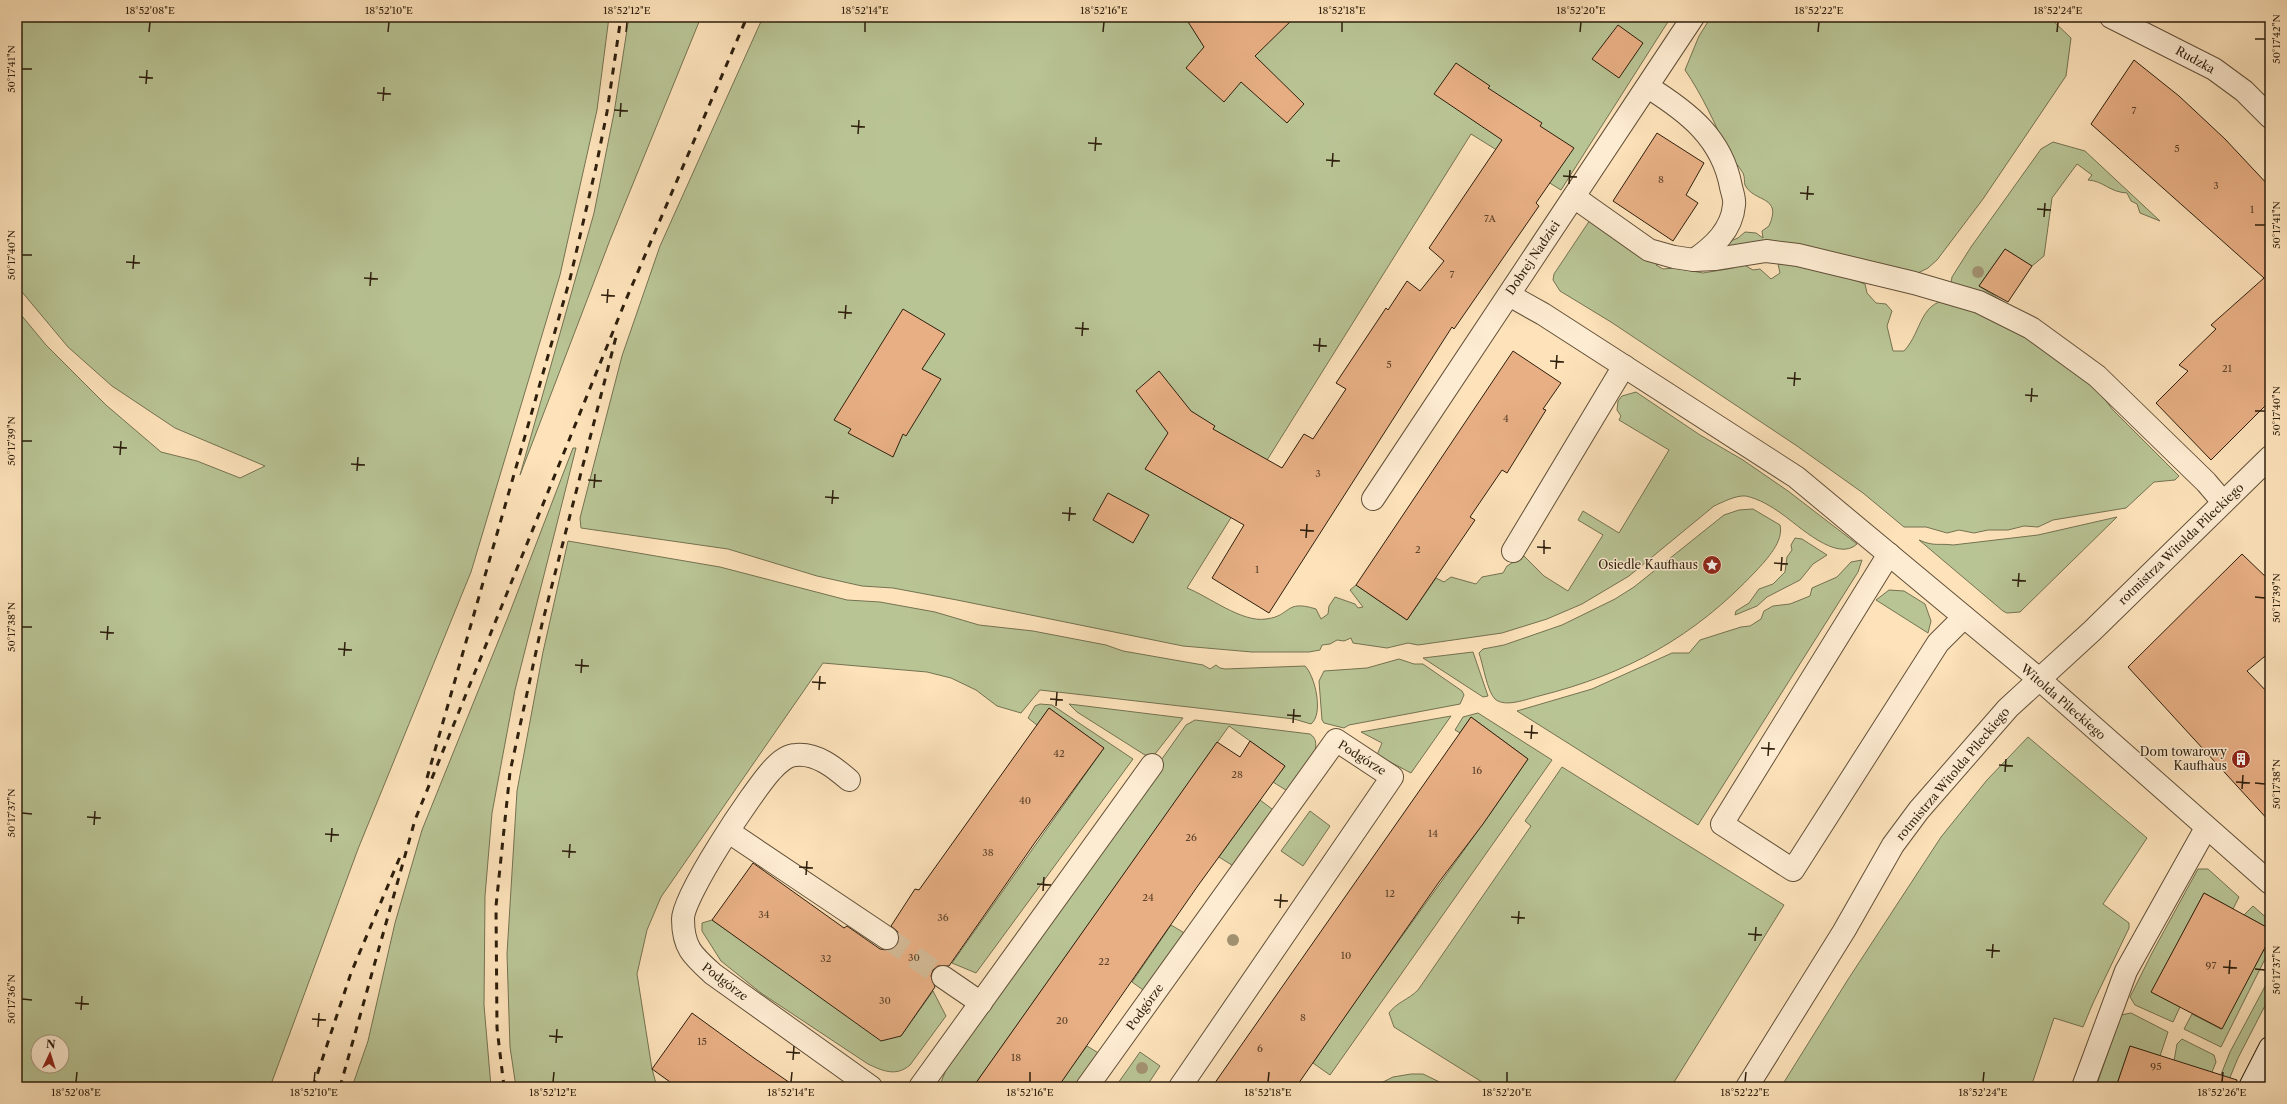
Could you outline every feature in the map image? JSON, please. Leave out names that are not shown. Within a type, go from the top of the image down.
[{"type":"street","name":"Dobrej Nadziei","points":[[1374,499],[1693,17]]},
{"type":"street","name":"Rudzka","points":[[2111,17],[2214,69],[2244,91],[2270,117]]},
{"type":"street","points":[[1648,86],[1675,104],[1696,122],[1718,149],[1728,170],[1734,204],[1727,228],[1712,248],[1694,260]]},
{"type":"street","points":[[1574,197],[1649,250],[1674,257],[1694,260],[1716,260],[1766,251],[1798,255],[1914,283],[1979,302],[2031,328],[2098,376],[2206,482],[2223,502]]},
{"type":"street","name":"Witolda Pileckiego","points":[[1509,295],[1624,366],[1778,465],[1854,524],[2039,679],[2270,883]]},
{"type":"street","points":[[1513,551],[1624,366]]},
{"type":"street","name":"rotmistrza Witolda Pileckiego","points":[[1747,1087],[1844,931],[1894,845],[1956,767],[2008,708],[2092,631],[2270,457]]},
{"type":"street","points":[[1889,554],[1722,824],[1793,870],[1938,643],[1964,617]]},
{"type":"street","name":"Podgórze","points":[[1087,1087],[1336,740],[1392,777],[1180,1087]]},
{"type":"street","name":"Podgórze","points":[[850,780],[823,760],[795,754],[784,760],[772,770],[729,832],[688,899],[682,917],[684,935],[691,955],[713,974],[871,1087]]},
{"type":"street","points":[[920,1087],[1152,765]]},
{"type":"street","points":[[2083,1087],[2126,971],[2206,828]]},
{"type":"street","points":[[729,832],[886,938]]},
{"type":"street","points":[[943,976],[981,1003]]},
{"type":"street","points":[[2250,1087],[2270,1048]]},
{"type":"green space","points":[[17,17],[609,17],[597,110],[560,275],[471,572],[358,849],[270,1087],[17,1087],[17,310],[46,345],[106,405],[161,452],[197,461],[240,478],[265,466],[175,428],[112,386],[68,347],[17,286]]},
{"type":"green space","points":[[629,17],[701,17],[610,240],[520,475],[594,213],[614,113]]},
{"type":"green space","points":[[763,17],[1671,17],[1561,190],[1471,134],[1187,588],[1246,617],[1266,619],[1280,615],[1293,607],[1306,606],[1316,609],[1321,619],[1328,614],[1329,606],[1335,597],[1355,604],[1358,608],[1363,607],[1350,590],[1356,585],[1407,620],[1436,578],[1444,582],[1451,577],[1476,584],[1482,577],[1503,573],[1507,566],[1524,556],[1544,576],[1568,591],[1603,535],[1578,520],[1583,511],[1619,533],[1669,450],[1619,420],[1621,416],[1617,410],[1618,401],[1622,396],[1636,392],[1700,435],[1743,460],[1788,491],[1857,544],[1849,549],[1839,549],[1829,546],[1807,533],[1774,508],[1756,499],[1742,496],[1730,499],[1714,506],[1629,576],[1582,604],[1547,619],[1502,633],[1418,645],[1408,643],[1387,648],[1353,643],[1351,638],[1344,641],[1337,640],[1330,644],[1322,645],[1320,650],[1309,652],[1252,652],[1183,646],[893,588],[862,586],[817,576],[728,549],[581,528],[580,518],[622,356],[660,246]]},
{"type":"green space","points":[[1711,17],[2049,17],[2071,38],[2066,76],[1983,199],[1937,260],[1928,268],[1916,274],[1725,247],[1728,242],[1738,238],[1745,232],[1756,233],[1763,238],[1762,231],[1769,226],[1772,216],[1772,209],[1770,204],[1749,191],[1745,185],[1743,173],[1729,154],[1708,109],[1685,70],[1699,36]]},
{"type":"green space","points":[[2053,142],[2085,151],[2160,221],[2140,213],[2137,204],[2131,201],[2127,193],[2116,191],[2098,182],[2088,180],[2092,175],[2077,164],[2052,198],[2044,256],[2032,266],[2005,249],[1979,286],[2007,304],[1951,283],[1952,277],[1971,247],[2041,149]]},
{"type":"green space","points":[[1592,217],[1660,264],[1656,265],[1663,269],[1675,268],[1703,273],[1733,268],[1741,263],[1753,270],[1760,269],[1771,279],[1780,273],[1778,264],[1792,263],[1827,271],[1865,284],[1867,293],[1876,303],[1886,304],[1892,311],[1887,326],[1893,351],[1904,351],[1910,343],[1923,317],[1935,304],[1943,301],[1955,300],[2030,336],[2091,382],[2113,410],[2179,476],[2175,480],[2154,482],[2126,508],[2053,520],[2038,527],[2024,526],[2008,530],[1988,530],[1974,533],[1959,530],[1947,533],[1926,527],[1904,527],[1863,493],[1797,446],[1611,322],[1560,291],[1553,280],[1554,274]]},
{"type":"green space","points":[[573,448],[576,448],[515,690],[492,813],[485,896],[484,1005],[491,1087],[352,1087],[368,1041],[395,923],[422,830],[508,617]]},
{"type":"green space","points":[[1753,509],[1780,525],[1781,531],[1774,550],[1756,571],[1732,594],[1683,634],[1630,664],[1571,687],[1510,703],[1499,702],[1492,695],[1487,684],[1479,653],[1483,649],[1504,645],[1562,625],[1615,599],[1634,587],[1724,515],[1739,510]]},
{"type":"green space","points":[[2117,517],[2020,612],[2007,613],[2003,611],[1919,540],[1933,544],[1953,545],[2038,535]]},
{"type":"green space","points":[[1795,538],[1802,539],[1827,555],[1813,564],[1800,580],[1767,597],[1757,606],[1735,615],[1736,611],[1749,603],[1759,589],[1773,584],[1785,572],[1787,557],[1792,550],[1791,545]]},
{"type":"green space","points":[[568,541],[720,567],[847,600],[880,602],[935,612],[979,625],[1033,631],[1106,645],[1123,651],[1203,665],[1210,669],[1216,665],[1225,669],[1305,666],[1309,671],[1315,686],[1317,695],[1317,712],[1315,719],[1311,724],[1294,719],[1040,690],[1021,713],[997,706],[976,690],[951,678],[927,672],[823,663],[661,897],[647,930],[637,974],[652,1069],[657,1087],[516,1087],[510,1047],[507,954],[517,791],[543,652]]},
{"type":"green space","points":[[1862,560],[1858,572],[1698,825],[1517,711],[1592,689],[1672,653],[1689,653],[1700,640],[1741,627],[1750,626],[1761,619],[1764,611],[1773,606],[1790,604],[1810,596],[1812,588],[1837,577],[1851,562]]},
{"type":"green space","points":[[1889,590],[1904,591],[1925,604],[1931,621],[1928,633],[1876,600]]},
{"type":"green space","points":[[1473,652],[1488,696],[1483,697],[1423,658]]},
{"type":"green space","points":[[1399,659],[1414,664],[1423,664],[1462,691],[1464,695],[1460,704],[1349,725],[1344,728],[1324,723],[1322,720],[1319,681],[1324,671],[1367,668]]},
{"type":"green space","points":[[1040,704],[1052,705],[1133,759],[976,973],[952,963],[1104,748],[1049,708],[1037,725],[1028,718],[1035,706]]},
{"type":"green space","points":[[1069,704],[1183,718],[1152,756],[1145,755],[1077,712]]},
{"type":"green space","points":[[1478,713],[1552,760],[1330,1075],[1313,1063],[1528,759],[1471,717],[1460,733],[1455,730],[1463,717]]},
{"type":"green space","points":[[1451,716],[1411,773],[1377,755],[1382,743],[1361,732]]},
{"type":"green space","points":[[1195,720],[1310,734],[1314,738],[1316,746],[1314,755],[1289,792],[1273,782],[1285,766],[1229,726],[973,1087],[949,1087],[941,1082],[946,1070],[1164,756],[1186,725]]},
{"type":"green space","points":[[2028,737],[2147,838],[2103,904],[2129,923],[2129,928],[2083,1027],[2054,1018],[2031,1087],[1781,1087],[1847,981],[1941,837],[1987,780]]},
{"type":"green space","points":[[1562,767],[1784,905],[1671,1087],[1490,1087],[1394,1027],[1389,1013],[1392,1009],[1418,990],[1531,826],[1525,821]]},
{"type":"green space","points":[[1260,800],[1276,812],[1235,867],[1219,857]]},
{"type":"green space","points":[[1310,811],[1330,826],[1303,866],[1281,851]]},
{"type":"green space","points":[[2198,869],[2208,869],[2239,897],[2233,909],[2204,893],[2152,992],[2180,1007],[2173,1022],[2135,1005],[2130,997],[2152,953]]},
{"type":"green space","points":[[2253,906],[2270,921],[2270,929],[2244,915]]},
{"type":"green space","points":[[712,920],[776,964],[901,1036],[933,991],[946,1016],[910,1065],[905,1069],[889,1072],[879,1069],[868,1064],[761,993],[721,961],[702,931],[702,923]]},
{"type":"green space","points":[[1171,925],[1186,934],[1146,992],[1132,982]]},
{"type":"green space","points":[[2270,938],[2270,949],[2221,1047],[2184,1029],[2192,1014],[2221,1029]]},
{"type":"green space","points":[[2270,977],[2270,996],[2238,1058],[2226,1087],[2216,1087],[2230,1052]]},
{"type":"green space","points":[[2131,1013],[2168,1032],[2160,1056],[2130,1046],[2116,1087],[2096,1087],[2121,1015]]},
{"type":"green space","points":[[2182,1039],[2214,1055],[2216,1062],[2206,1087],[2200,1087],[2174,1061],[2177,1044]]},
{"type":"green space","points":[[1087,1046],[1100,1054],[1082,1087],[1057,1087]]},
{"type":"green space","points":[[1140,1052],[1160,1066],[1146,1087],[1117,1087],[1116,1086]]},
{"type":"green space","points":[[1423,1074],[1450,1087],[1373,1087],[1393,1077]]},
{"type":"building","points":[[1185,17],[1295,17],[1255,56],[1304,104],[1287,123],[1241,82],[1224,102],[1186,68],[1204,47]]},
{"type":"building","points":[[1618,25],[1643,43],[1619,78],[1592,59]]},
{"type":"building","points":[[2134,60],[2179,96],[2225,139],[2270,187],[2270,401],[2211,460],[2156,403],[2188,371],[2179,365],[2216,329],[2211,325],[2264,278],[2091,124]]},
{"type":"building","points":[[1456,63],[1490,86],[1488,88],[1542,123],[1540,126],[1574,148],[1536,203],[1539,206],[1454,329],[1452,327],[1269,613],[1212,578],[1244,525],[1145,469],[1168,433],[1136,391],[1159,371],[1191,411],[1215,426],[1213,429],[1282,468],[1304,434],[1313,439],[1346,389],[1336,383],[1386,308],[1388,310],[1407,281],[1420,291],[1444,261],[1429,248],[1502,140],[1434,94]]},
{"type":"building","points":[[1657,133],[1704,163],[1686,195],[1698,203],[1673,241],[1613,201]]},
{"type":"building","points":[[2005,249],[2032,266],[2008,302],[1979,286]]},
{"type":"building","points":[[903,309],[945,334],[922,369],[941,379],[906,436],[903,434],[893,457],[848,433],[851,429],[834,420]]},
{"type":"building","points":[[1513,351],[1561,383],[1543,409],[1546,410],[1507,473],[1502,470],[1470,517],[1475,520],[1407,620],[1356,585]]},
{"type":"building","points":[[1108,493],[1149,515],[1133,543],[1093,520]]},
{"type":"building","name":"Dom towarowy Kaufhaus","points":[[2242,554],[2270,581],[2270,652],[2247,671],[2270,695],[2270,822],[2128,667]]},
{"type":"building","points":[[1049,708],[1104,748],[1036,841],[949,966],[938,966],[933,970],[931,976],[935,987],[901,1036],[881,1041],[712,920],[753,863],[844,928],[847,926],[880,949],[893,949],[898,945],[899,938],[898,932],[891,926],[915,889],[919,890]]},
{"type":"building","points":[[1471,717],[1528,759],[1483,824],[1439,882],[1296,1087],[1212,1087]]},
{"type":"building","points":[[1250,741],[1285,766],[1197,887],[1058,1087],[973,1087],[1217,742],[1240,757]]},
{"type":"building","points":[[2204,893],[2270,929],[2270,938],[2222,1029],[2151,992]]},
{"type":"building","points":[[692,1013],[796,1087],[677,1087],[652,1069]]},
{"type":"building","points":[[2130,1046],[2237,1080],[2236,1087],[2116,1087]]},
{"type":"tunnel","points":[[887,938],[943,977]]},
{"type":"railway","points":[[427,778],[570,279],[607,112],[621,17]]},
{"type":"railway","points":[[340,1087],[415,820],[625,302],[747,17]]},
{"type":"railway","points":[[504,1087],[497,1028],[496,906],[510,772],[542,624],[616,337]]},
{"type":"railway","points":[[313,1087],[351,973],[400,857]]},
{"type":"place","name":"Osiedle Kaufhaus","points":[[1712,565]]},
{"type":"place","name":"Dom towarowy Kaufhaus","points":[[2241,759]]}]
